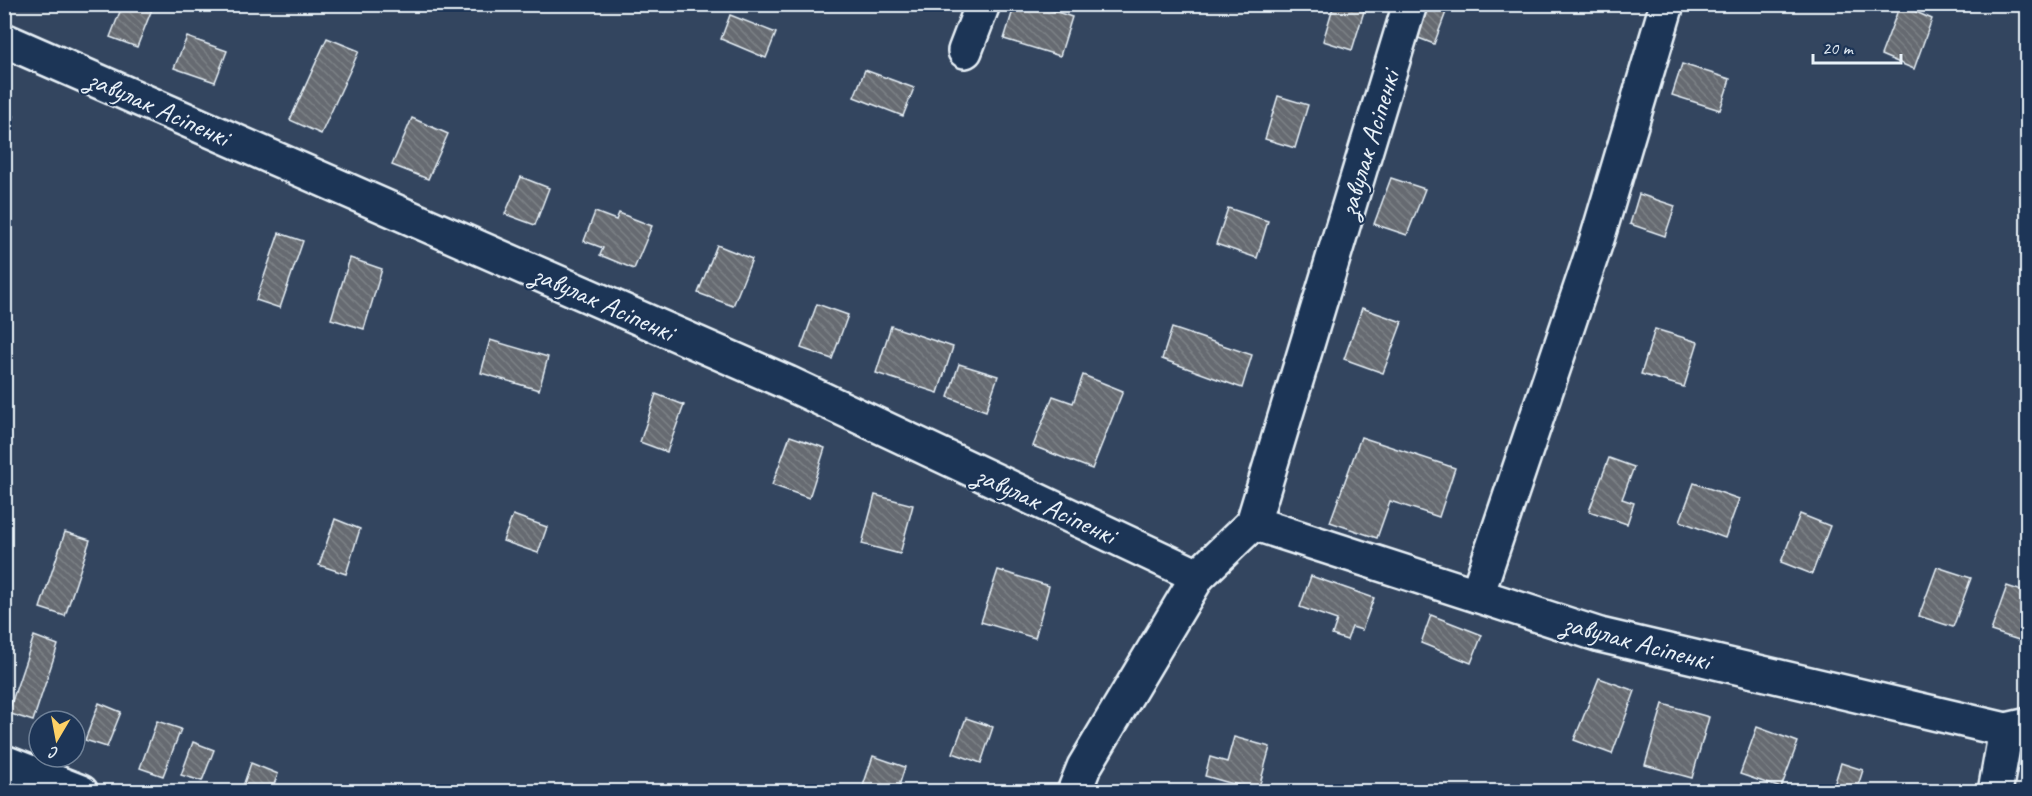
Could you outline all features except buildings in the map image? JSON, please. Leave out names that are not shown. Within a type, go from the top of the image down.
[{"type":"street","points":[[965,51],[983,4]]},
{"type":"street","name":"завулак Асіпенкі","points":[[1074,792],[1084,767],[1198,576],[1253,523],[1410,4]]},
{"type":"street","points":[[1477,595],[1598,236],[1667,4]]},
{"type":"street","name":"завулак Асіпенкі","points":[[4,40],[788,383],[1198,576]]},
{"type":"street","name":"завулак Асіпенкі","points":[[1253,523],[1600,635],[2017,728]]},
{"type":"street","points":[[1995,792],[2017,728]]},
{"type":"street","points":[[4,762],[81,792]]}]
